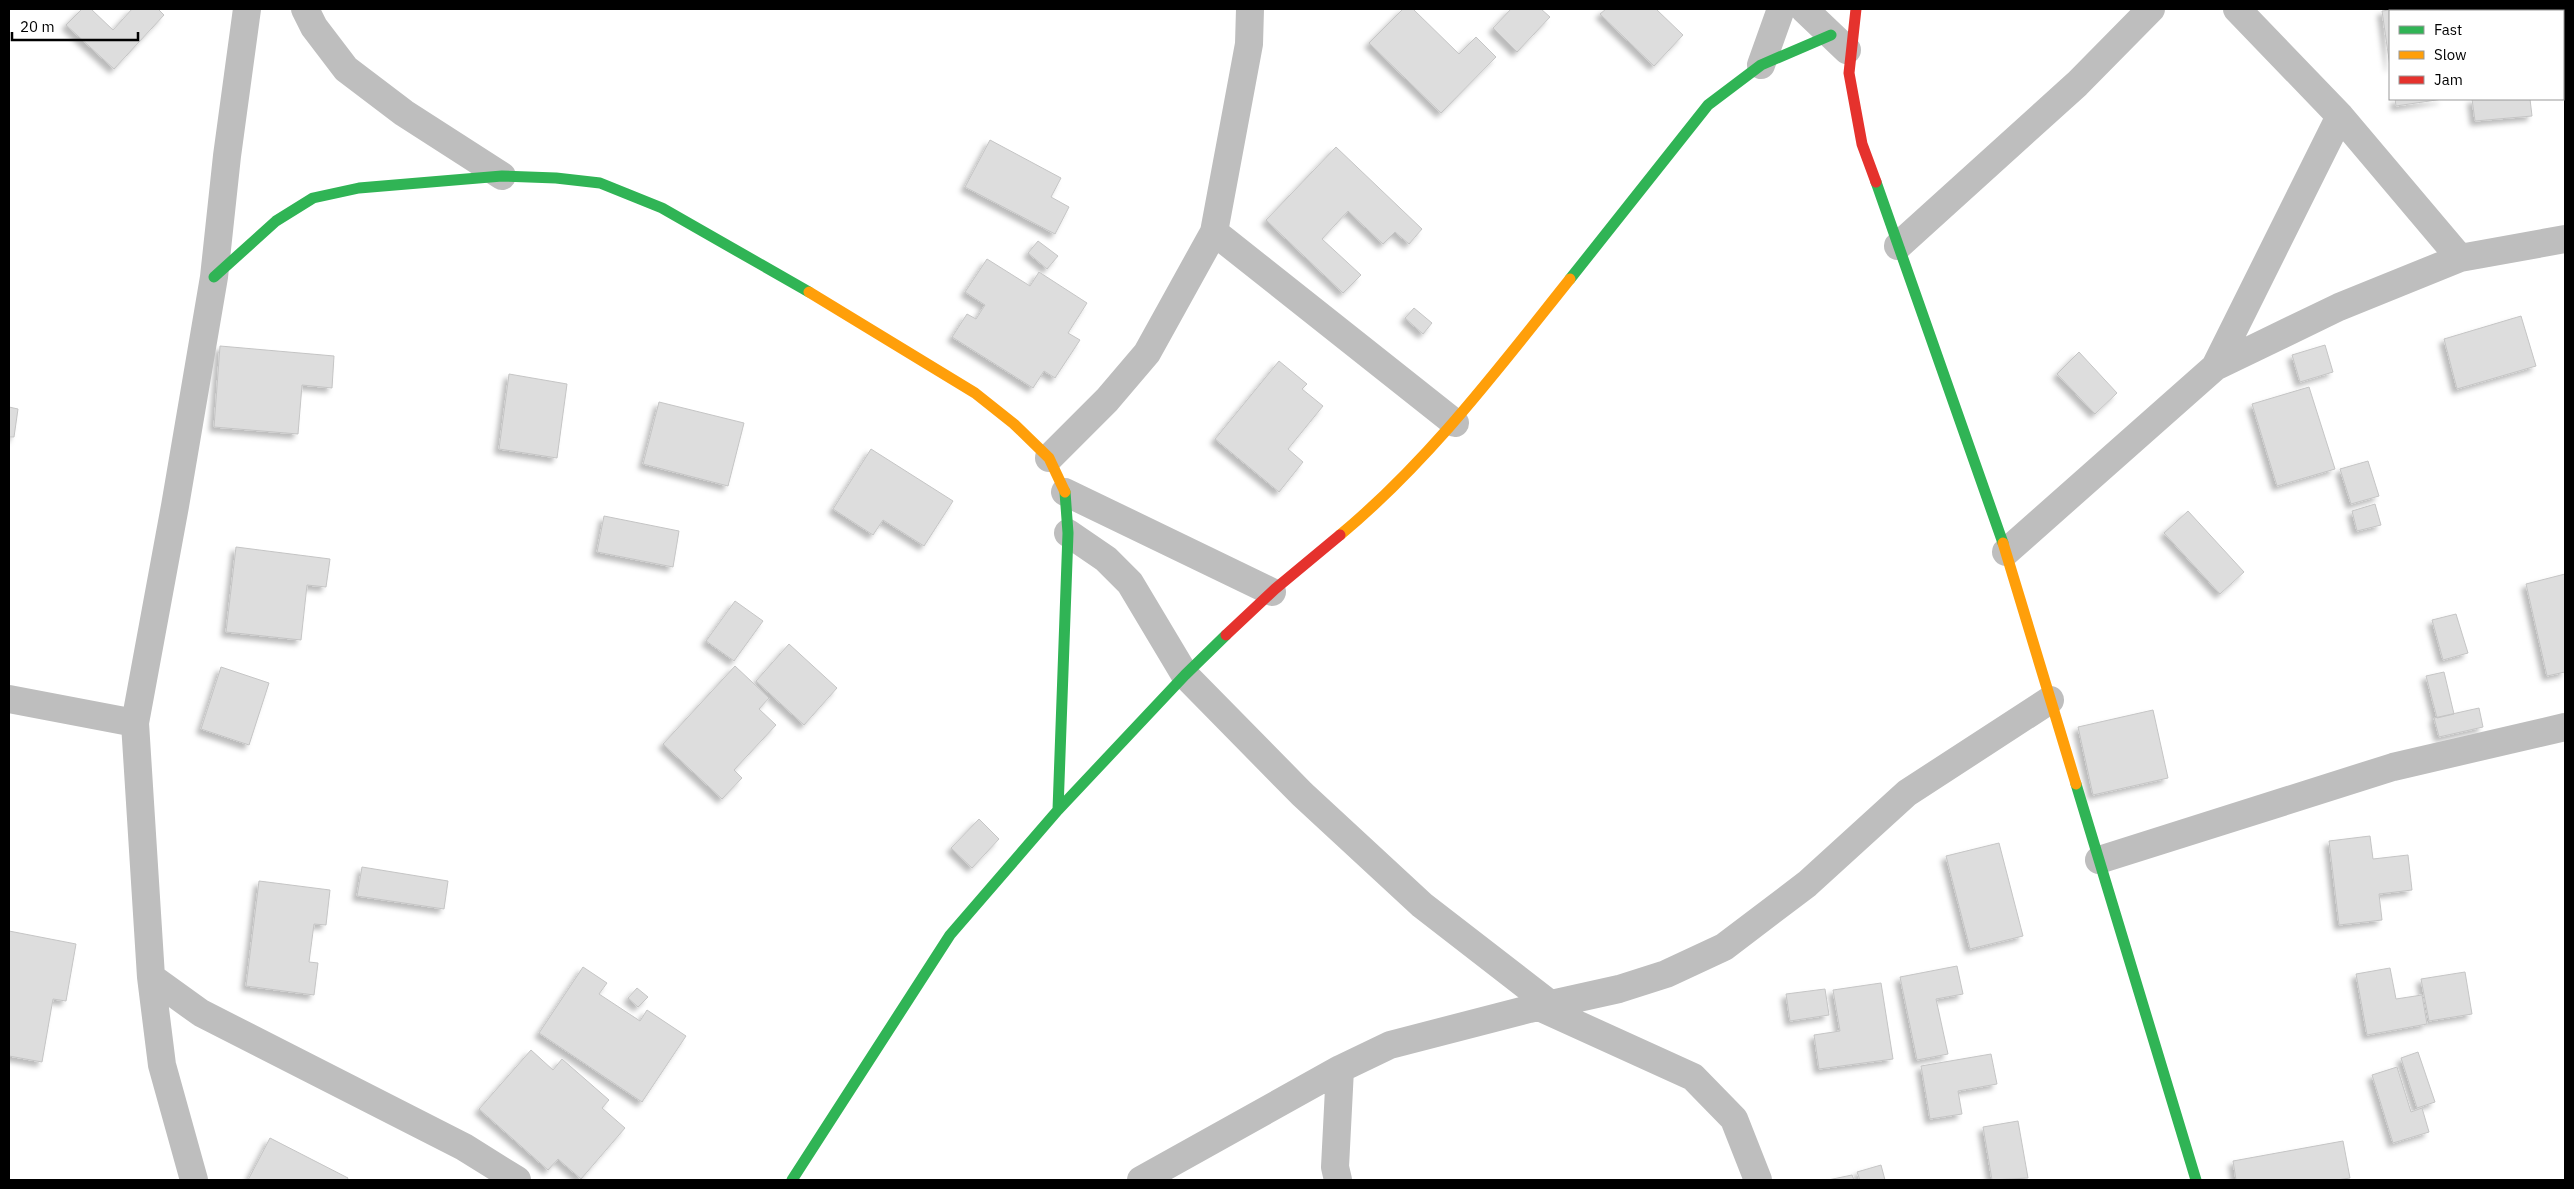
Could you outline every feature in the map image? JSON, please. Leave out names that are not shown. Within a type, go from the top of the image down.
[{"type":"street","points":[[194,1180],[162,1065],[151,977],[135,723],[175,506],[214,277],[229,137],[247,9]]},
{"type":"street","points":[[305,9],[314,27],[346,69],[404,113],[502,176]]},
{"type":"street","points":[[1049,458],[1107,400],[1147,353],[1214,232],[1249,44],[1250,9]]},
{"type":"street","points":[[1761,65],[1781,9]]},
{"type":"street","points":[[1804,9],[1851,54]]},
{"type":"street","points":[[1856,9],[1849,72],[1862,144],[2006,552],[2196,1180]]},
{"type":"street","points":[[1898,246],[2078,84],[2151,9]]},
{"type":"street","points":[[2237,9],[2340,116],[2460,258]]},
{"type":"street","points":[[792,1180],[950,935],[1058,810],[1185,674],[1272,592],[1358,520],[1455,423],[1708,105],[1761,65],[1832,35]]},
{"type":"street","points":[[2215,367],[2340,116]]},
{"type":"street","points":[[214,277],[276,221],[313,198],[359,188],[502,176],[556,178],[600,183],[662,208],[840,310],[975,393],[1014,424],[1049,458],[1065,492],[1068,533],[1058,810]]},
{"type":"street","points":[[1214,232],[1455,423]]},
{"type":"street","points":[[2006,552],[2215,367],[2340,307],[2460,258],[2565,239]]},
{"type":"street","points":[[1065,492],[1272,592]]},
{"type":"street","points":[[1068,533],[1106,559],[1130,583],[1185,674],[1302,794],[1422,905],[1544,1005],[1693,1077],[1734,1119],[1758,1180]]},
{"type":"street","points":[[9,699],[135,723]]},
{"type":"street","points":[[1141,1180],[1340,1068],[1390,1045],[1544,1005],[1619,989],[1666,974],[1724,947],[1807,884],[1907,793],[2050,700]]},
{"type":"street","points":[[2099,860],[2393,767],[2565,727]]},
{"type":"street","points":[[151,977],[201,1013],[464,1147],[516,1180]]},
{"type":"street","points":[[1338,1180],[1336,1167],[1340,1068]]},
{"type":"building","points":[[82,9],[91,9],[113,30],[132,9],[158,9],[164,15],[114,69],[66,25]]},
{"type":"building","points":[[1403,9],[1413,9],[1459,54],[1476,37],[1496,57],[1441,113],[1369,43]]},
{"type":"building","points":[[1511,9],[1541,9],[1550,17],[1517,52],[1493,28]]},
{"type":"building","points":[[1606,9],[1656,9],[1683,35],[1654,66],[1600,14]]},
{"type":"building","points":[[2396,9],[2455,9],[2455,10],[2389,10]]},
{"type":"building","points":[[2389,10],[2389,60],[2382,11]]},
{"type":"building","points":[[2395,100],[2436,100],[2396,106]]},
{"type":"building","points":[[2472,100],[2530,100],[2532,116],[2475,121]]},
{"type":"building","points":[[990,140],[1061,178],[1051,197],[1069,207],[1055,234],[965,187]]},
{"type":"building","points":[[1336,147],[1422,229],[1409,244],[1395,232],[1383,244],[1348,211],[1322,239],[1361,275],[1343,293],[1266,220]]},
{"type":"building","points":[[1038,241],[1058,256],[1047,269],[1028,253]]},
{"type":"building","points":[[987,259],[1030,286],[1039,272],[1087,303],[1068,333],[1080,340],[1055,378],[1044,371],[1033,388],[952,337],[967,314],[976,319],[985,305],[965,292]]},
{"type":"building","points":[[1414,308],[1432,323],[1423,334],[1405,318]]},
{"type":"building","points":[[2521,316],[2536,366],[2457,389],[2444,339]]},
{"type":"building","points":[[2325,345],[2333,372],[2300,382],[2292,355]]},
{"type":"building","points":[[220,346],[334,356],[332,388],[302,385],[298,434],[214,427]]},
{"type":"building","points":[[2079,352],[2117,393],[2095,414],[2057,374]]},
{"type":"building","points":[[1279,361],[1307,384],[1302,389],[1323,406],[1288,449],[1303,462],[1279,492],[1215,439]]},
{"type":"building","points":[[509,374],[567,384],[557,458],[499,449]]},
{"type":"building","points":[[2309,387],[2335,469],[2277,486],[2252,404]]},
{"type":"building","points":[[659,402],[744,423],[728,486],[643,464]]},
{"type":"building","points":[[9,407],[18,409],[14,437],[9,437]]},
{"type":"building","points":[[871,449],[953,501],[924,546],[883,520],[873,535],[833,509]]},
{"type":"building","points":[[2368,461],[2379,496],[2351,504],[2340,469]]},
{"type":"building","points":[[2375,504],[2381,525],[2357,531],[2352,511]]},
{"type":"building","points":[[2188,511],[2244,572],[2220,594],[2164,533]]},
{"type":"building","points":[[604,516],[679,531],[673,567],[597,552]]},
{"type":"building","points":[[236,547],[330,559],[326,587],[307,585],[301,640],[226,632]]},
{"type":"building","points":[[2565,574],[2565,672],[2547,676],[2526,584]]},
{"type":"building","points":[[735,601],[763,621],[734,661],[706,641]]},
{"type":"building","points":[[2456,614],[2468,653],[2443,660],[2432,620]]},
{"type":"building","points":[[789,644],[837,688],[804,725],[756,681]]},
{"type":"building","points":[[735,666],[769,698],[759,709],[776,725],[734,770],[742,778],[722,799],[663,744]]},
{"type":"building","points":[[221,667],[269,683],[249,745],[201,729]]},
{"type":"building","points":[[2444,672],[2454,714],[2437,718],[2426,676]]},
{"type":"building","points":[[2479,708],[2483,727],[2439,737],[2434,718]]},
{"type":"building","points":[[2153,710],[2168,778],[2093,795],[2078,727]]},
{"type":"building","points":[[979,819],[999,839],[972,868],[951,848]]},
{"type":"building","points":[[2370,836],[2373,859],[2408,855],[2412,890],[2379,894],[2382,920],[2339,925],[2329,841]]},
{"type":"building","points":[[1999,843],[2023,936],[1970,949],[1946,856]]},
{"type":"building","points":[[362,867],[448,881],[444,909],[357,896]]},
{"type":"building","points":[[259,881],[330,890],[326,925],[314,924],[309,962],[318,963],[314,995],[246,986]]},
{"type":"building","points":[[9,931],[76,944],[66,1001],[53,999],[42,1062],[9,1056]]},
{"type":"building","points":[[1957,966],[1963,994],[1936,999],[1948,1054],[1917,1060],[1900,977]]},
{"type":"building","points":[[583,967],[607,983],[599,994],[640,1021],[647,1010],[686,1036],[642,1102],[539,1033]]},
{"type":"building","points":[[2390,968],[2396,999],[2422,995],[2427,1024],[2367,1035],[2356,974]]},
{"type":"building","points":[[2465,972],[2472,1014],[2429,1021],[2421,979]]},
{"type":"building","points":[[1881,983],[1893,1059],[1819,1069],[1814,1035],[1840,1031],[1833,990]]},
{"type":"building","points":[[637,988],[648,997],[638,1007],[628,998]]},
{"type":"building","points":[[1825,989],[1829,1015],[1790,1021],[1786,994]]},
{"type":"building","points":[[531,1050],[553,1070],[562,1059],[609,1100],[602,1108],[625,1128],[581,1179],[558,1159],[548,1170],[479,1109]]},
{"type":"building","points":[[2418,1052],[2435,1102],[2417,1108],[2401,1058]]},
{"type":"building","points":[[1991,1054],[1997,1084],[1958,1091],[1962,1114],[1930,1119],[1921,1066]]},
{"type":"building","points":[[2397,1067],[2411,1112],[2422,1108],[2429,1132],[2393,1143],[2372,1075]]},
{"type":"building","points":[[2018,1121],[2028,1178],[1992,1180],[1983,1127]]},
{"type":"building","points":[[270,1138],[348,1178],[347,1180],[248,1180]]},
{"type":"building","points":[[2343,1141],[2350,1178],[2337,1180],[2236,1180],[2233,1161]]},
{"type":"building","points":[[1881,1165],[1885,1180],[1860,1180],[1857,1172]]},
{"type":"building","points":[[1852,1175],[1854,1180],[1828,1180]]},
{"type":"traffic: fast","points":[[1570,279],[1708,105],[1761,65],[1831,35]]},
{"type":"traffic: fast","points":[[214,277],[276,221],[313,198],[359,188],[502,176],[556,178],[600,183],[662,208],[809,292]]},
{"type":"traffic: fast","points":[[1876,182],[2003,543]]},
{"type":"traffic: fast","points":[[1058,810],[1068,533],[1065,492]]},
{"type":"traffic: fast","points":[[792,1180],[950,935],[1058,810],[1185,675],[1226,635]]},
{"type":"traffic: fast","points":[[2076,784],[2196,1180]]},
{"type":"traffic: slow","points":[[1340,535],[1433,445],[1489,380],[1570,279]]},
{"type":"traffic: slow","points":[[809,292],[975,393],[1014,424],[1049,458],[1065,492]]},
{"type":"traffic: slow","points":[[2003,543],[2076,784]]},
{"type":"traffic: jam","points":[[1856,9],[1849,73],[1862,144],[1876,182]]},
{"type":"traffic: jam","points":[[1226,635],[1275,589],[1340,535]]}]
